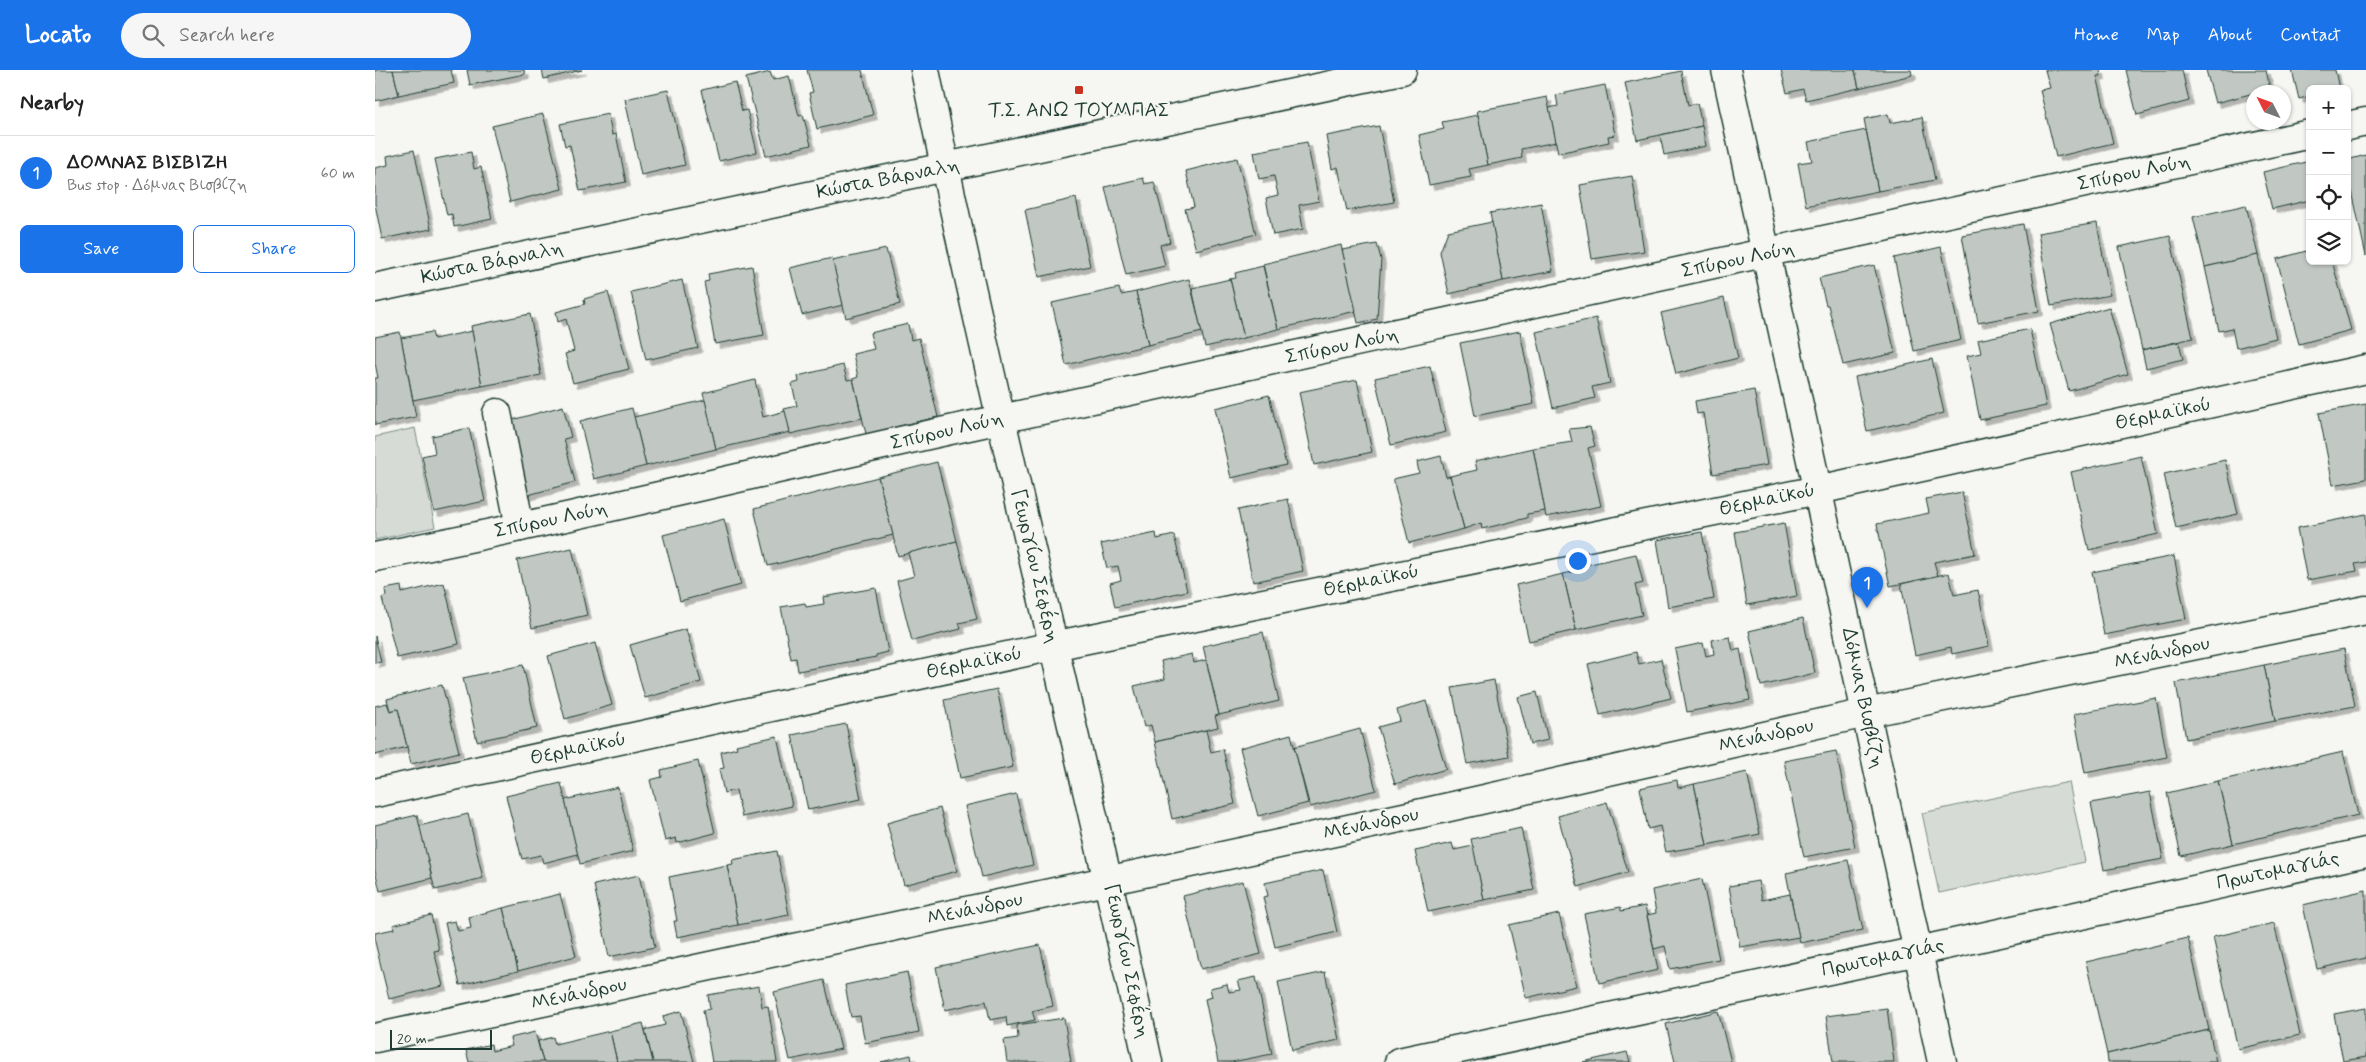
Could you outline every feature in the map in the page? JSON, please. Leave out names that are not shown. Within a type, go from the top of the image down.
[{"type":"street","name":"Γεωργίου Σεφέρη","points":[[925,70],[1001,419],[1109,880],[1149,1062]]},
{"type":"street","name":"Κώστα Βάρναλη","points":[[375,288],[1402,70]]},
{"type":"street","name":"Δόμνας Βισβίζη","points":[[1727,70],[1942,1062]]},
{"type":"street","points":[[2351,125],[2366,122]]},
{"type":"street","name":"Σπύρου Λούη","points":[[375,557],[520,527],[1001,419],[1766,254],[2306,135]]},
{"type":"street","name":"Θερμαϊκού","points":[[375,793],[1053,646],[1818,490],[2366,369]]},
{"type":"street","points":[[497,413],[520,527]]},
{"type":"street","name":"Μενάνδρου","points":[[375,1038],[1109,880],[1866,713],[2366,610]]},
{"type":"street","name":"Πρωτομαγιάς","points":[[1399,1062],[1918,951],[2366,852]]},
{"type":"shaded area","points":[[415,428],[435,527],[375,540],[375,437]]},
{"type":"shaded area","points":[[2069,782],[2085,862],[1939,893],[1922,813]]},
{"type":"building","points":[[375,70],[393,70],[399,95],[375,101]]},
{"type":"building","points":[[393,70],[451,70],[454,83],[399,95]]},
{"type":"building","points":[[467,70],[524,70],[525,74],[470,85]]},
{"type":"building","points":[[542,70],[582,70],[544,79]]},
{"type":"building","points":[[807,70],[862,70],[873,115],[817,129],[809,93],[813,92]]},
{"type":"building","points":[[1781,70],[1855,70],[1859,88],[1806,100],[1803,89],[1787,93]]},
{"type":"building","points":[[1855,70],[1911,70],[1912,75],[1859,88]]},
{"type":"building","points":[[2045,70],[2100,70],[2101,76],[2097,76],[2113,143],[2056,157],[2040,90],[2050,88]]},
{"type":"building","points":[[2126,70],[2182,70],[2189,101],[2137,115]]},
{"type":"building","points":[[2206,70],[2266,70],[2269,85],[2246,85],[2246,95],[2215,103]]},
{"type":"building","points":[[2292,70],[2335,70],[2338,85],[2306,85],[2306,97],[2299,99]]},
{"type":"building","points":[[1681,71],[1688,105],[1697,103],[1702,126],[1637,140],[1625,83]]},
{"type":"building","points":[[770,72],[773,80],[789,76],[799,116],[803,115],[811,145],[766,156],[746,78]]},
{"type":"building","points":[[735,82],[742,111],[747,110],[757,152],[719,161],[702,90]]},
{"type":"building","points":[[1605,85],[1615,135],[1608,136],[1609,142],[1558,153],[1549,108],[1558,106],[1556,95]]},
{"type":"building","points":[[668,90],[685,165],[641,175],[625,99]]},
{"type":"building","points":[[1547,97],[1556,142],[1521,149],[1522,158],[1488,165],[1477,111]]},
{"type":"building","points":[[543,114],[562,189],[510,202],[492,126]]},
{"type":"building","points":[[608,114],[612,135],[616,134],[626,182],[580,191],[570,145],[565,146],[560,124]]},
{"type":"building","points":[[1888,114],[1890,123],[1922,117],[1935,180],[1878,191],[1864,119]]},
{"type":"building","points":[[1478,115],[1488,165],[1469,169],[1471,177],[1429,185],[1419,135],[1444,129],[1442,122]]},
{"type":"building","points":[[1379,126],[1394,202],[1347,211],[1338,167],[1332,169],[1326,136]]},
{"type":"building","points":[[1702,126],[1706,146],[1664,155],[1660,135]]},
{"type":"building","points":[[1866,130],[1878,191],[1806,206],[1798,163],[1812,161],[1808,142]]},
{"type":"building","points":[[1307,142],[1319,201],[1299,205],[1303,229],[1273,235],[1266,198],[1278,195],[1274,176],[1259,179],[1254,152]]},
{"type":"building","points":[[414,150],[431,229],[382,239],[375,204],[375,168],[388,165],[387,156]]},
{"type":"building","points":[[471,152],[474,169],[481,167],[492,219],[454,227],[452,214],[447,215],[435,159]]},
{"type":"building","points":[[2366,155],[2366,256],[2351,187],[2351,159]]},
{"type":"building","points":[[1237,158],[1256,234],[1196,250],[1185,209],[1194,207],[1186,171]]},
{"type":"building","points":[[2306,162],[2306,201],[2272,209],[2263,172]]},
{"type":"building","points":[[1632,176],[1644,251],[1592,259],[1580,185]]},
{"type":"building","points":[[1143,178],[1145,184],[1154,182],[1170,242],[1160,245],[1165,266],[1126,275],[1105,187]]},
{"type":"building","points":[[1076,198],[1090,266],[1039,277],[1025,210]]},
{"type":"building","points":[[1541,203],[1553,271],[1503,281],[1490,213]]},
{"type":"building","points":[[2246,205],[2258,255],[2205,267],[2193,217]]},
{"type":"building","points":[[1492,222],[1503,281],[1449,294],[1440,252],[1448,231]]},
{"type":"building","points":[[2097,223],[2110,295],[2051,306],[2038,233]]},
{"type":"building","points":[[2023,224],[2039,311],[1978,323],[1962,235]]},
{"type":"building","points":[[2170,236],[2193,338],[2142,350],[2119,247]]},
{"type":"building","points":[[1377,244],[1381,259],[1377,319],[1358,323],[1342,250]]},
{"type":"building","points":[[1341,245],[1356,311],[1278,329],[1263,264]]},
{"type":"building","points":[[1941,247],[1961,340],[1914,351],[1894,258]]},
{"type":"building","points":[[886,249],[900,304],[846,318],[832,261]]},
{"type":"building","points":[[2306,251],[2306,265],[2333,265],[2351,330],[2299,344],[2277,259]]},
{"type":"building","points":[[2258,255],[2276,338],[2236,348],[2232,328],[2219,331],[2205,267]]},
{"type":"building","points":[[832,258],[843,305],[802,315],[790,268]]},
{"type":"building","points":[[1874,265],[1895,353],[1843,365],[1819,278]]},
{"type":"building","points":[[752,266],[764,335],[715,344],[704,282],[709,281],[708,274]]},
{"type":"building","points":[[1263,266],[1278,329],[1244,338],[1230,279],[1236,278],[1235,273]]},
{"type":"building","points":[[1189,279],[1202,332],[1148,345],[1136,292]]},
{"type":"building","points":[[1230,279],[1244,338],[1205,347],[1192,288]]},
{"type":"building","points":[[682,280],[698,348],[646,360],[631,292]]},
{"type":"building","points":[[1119,288],[1121,295],[1136,292],[1148,345],[1066,365],[1052,303]]},
{"type":"building","points":[[608,292],[629,369],[573,383],[565,354],[574,351],[566,319],[558,322],[556,312],[585,304],[584,299]]},
{"type":"building","points":[[1724,298],[1738,358],[1676,374],[1661,313]]},
{"type":"building","points":[[2109,307],[2128,374],[2069,391],[2050,324]]},
{"type":"building","points":[[530,314],[541,375],[482,386],[471,326]]},
{"type":"building","points":[[1596,318],[1610,383],[1592,387],[1595,398],[1553,408],[1536,332]]},
{"type":"building","points":[[908,324],[911,340],[919,338],[938,417],[866,434],[853,379],[858,377],[853,354],[874,349],[870,333]]},
{"type":"building","points":[[2030,329],[2046,406],[1980,420],[1967,356],[1981,353],[1978,340]]},
{"type":"building","points":[[472,331],[482,386],[413,400],[401,338],[432,332],[434,339]]},
{"type":"building","points":[[1520,331],[1534,404],[1475,416],[1460,343]]},
{"type":"building","points":[[400,332],[416,417],[375,425],[375,378],[378,378],[375,363],[375,337]]},
{"type":"building","points":[[2179,342],[2183,359],[2146,368],[2142,350]]},
{"type":"building","points":[[1932,359],[1944,413],[1867,431],[1855,377]]},
{"type":"building","points":[[843,365],[847,380],[853,379],[862,418],[790,434],[784,409],[797,406],[792,384],[799,382],[798,376]]},
{"type":"building","points":[[1430,366],[1446,432],[1391,445],[1375,378]]},
{"type":"building","points":[[755,380],[763,417],[785,411],[790,432],[716,449],[703,393]]},
{"type":"building","points":[[1357,380],[1372,452],[1314,465],[1299,392]]},
{"type":"building","points":[[1754,390],[1767,465],[1713,474],[1703,413],[1697,414],[1695,401]]},
{"type":"building","points":[[1269,395],[1286,465],[1231,478],[1215,408]]},
{"type":"building","points":[[705,400],[716,449],[646,466],[634,417]]},
{"type":"building","points":[[2366,404],[2366,479],[2333,485],[2319,413]]},
{"type":"building","points":[[563,406],[571,437],[564,439],[575,482],[521,497],[503,431],[514,428],[512,420]]},
{"type":"building","points":[[632,408],[646,466],[594,479],[580,421]]},
{"type":"building","points":[[1590,427],[1595,446],[1588,448],[1601,506],[1546,517],[1533,448],[1572,442],[1569,429]]},
{"type":"building","points":[[469,428],[485,501],[434,512],[422,456],[435,453],[432,436]]},
{"type":"building","points":[[1533,448],[1545,511],[1527,514],[1527,518],[1482,529],[1481,523],[1464,529],[1450,476],[1477,470],[1475,461]]},
{"type":"building","points":[[1441,456],[1446,477],[1450,476],[1464,529],[1409,543],[1393,479],[1419,473],[1417,462]]},
{"type":"building","points":[[2141,456],[2158,534],[2089,550],[2071,472]]},
{"type":"building","points":[[2225,460],[2238,514],[2176,528],[2164,474]]},
{"type":"building","points":[[937,462],[957,541],[898,556],[878,477]]},
{"type":"building","points":[[878,477],[893,535],[768,566],[754,509]]},
{"type":"building","points":[[1962,492],[1975,554],[1934,562],[1938,576],[1890,586],[1877,524],[1929,513],[1926,499]]},
{"type":"building","points":[[1288,499],[1303,571],[1253,582],[1238,510]]},
{"type":"building","points":[[2366,514],[2366,562],[2355,564],[2357,571],[2307,580],[2297,528]]},
{"type":"building","points":[[724,519],[741,585],[680,601],[663,535]]},
{"type":"building","points":[[1784,523],[1797,596],[1747,605],[1735,532]]},
{"type":"building","points":[[1702,532],[1714,599],[1668,607],[1657,540]]},
{"type":"building","points":[[1156,533],[1157,539],[1174,535],[1187,591],[1115,607],[1110,583],[1121,580],[1118,566],[1107,568],[1101,544]]},
{"type":"building","points":[[957,541],[977,619],[959,623],[961,629],[912,641],[897,581],[914,576],[908,553]]},
{"type":"building","points":[[572,548],[587,615],[532,628],[517,560]]},
{"type":"building","points":[[1636,554],[1643,583],[1635,585],[1642,615],[1576,630],[1563,574],[1577,571],[1576,567]]},
{"type":"building","points":[[2174,556],[2186,619],[2104,635],[2092,572]]},
{"type":"building","points":[[1949,573],[1954,595],[1978,590],[1989,646],[1952,654],[1951,647],[1915,655],[1901,584]]},
{"type":"building","points":[[1563,574],[1576,630],[1529,641],[1516,585]]},
{"type":"building","points":[[444,583],[459,644],[397,658],[382,598],[386,596],[385,589],[401,586],[402,593]]},
{"type":"building","points":[[876,588],[888,652],[876,655],[876,657],[798,671],[796,658],[791,659],[781,607],[805,603],[806,607],[824,604],[823,597]]},
{"type":"building","points":[[1803,618],[1815,673],[1761,686],[1749,631]]},
{"type":"building","points":[[686,629],[701,682],[645,698],[630,645]]},
{"type":"building","points":[[1263,632],[1279,701],[1219,715],[1203,646]]},
{"type":"building","points":[[375,636],[381,662],[375,663]]},
{"type":"building","points":[[1730,637],[1733,651],[1740,649],[1750,700],[1687,712],[1675,649],[1703,643],[1706,656],[1714,654],[1712,640]]},
{"type":"building","points":[[595,643],[612,705],[565,719],[548,656]]},
{"type":"building","points":[[2344,649],[2355,706],[2275,721],[2264,665]]},
{"type":"building","points":[[1636,652],[1639,664],[1661,659],[1671,698],[1600,715],[1588,664]]},
{"type":"building","points":[[1192,654],[1194,663],[1206,660],[1219,715],[1215,716],[1218,727],[1155,742],[1151,725],[1144,727],[1134,686],[1165,679],[1161,661]]},
{"type":"building","points":[[523,665],[537,728],[477,741],[463,678]]},
{"type":"building","points":[[2264,665],[2275,721],[2186,739],[2176,683]]},
{"type":"building","points":[[1494,680],[1509,756],[1467,764],[1452,688]]},
{"type":"building","points":[[442,685],[459,752],[411,764],[398,709],[390,711],[387,699]]},
{"type":"building","points":[[997,689],[1013,767],[960,778],[944,700]]},
{"type":"building","points":[[1537,692],[1548,740],[1530,744],[1518,697]]},
{"type":"building","points":[[2156,698],[2167,757],[2085,773],[2074,714]]},
{"type":"building","points":[[1426,701],[1446,769],[1395,784],[1378,727],[1400,721],[1397,710]]},
{"type":"building","points":[[387,703],[390,711],[398,709],[407,747],[375,755],[375,706]]},
{"type":"building","points":[[846,724],[861,799],[808,810],[792,735]]},
{"type":"building","points":[[1360,729],[1376,790],[1310,807],[1294,747]]},
{"type":"building","points":[[1206,730],[1211,752],[1223,749],[1235,804],[1172,819],[1155,742]]},
{"type":"building","points":[[1291,734],[1308,803],[1258,816],[1240,748]]},
{"type":"building","points":[[777,736],[792,806],[742,817],[736,790],[724,793],[719,769],[724,768],[721,752],[737,748],[736,745]]},
{"type":"building","points":[[1836,751],[1855,847],[1804,857],[1784,761]]},
{"type":"building","points":[[2343,752],[2358,815],[2233,844],[2218,781]]},
{"type":"building","points":[[698,761],[715,833],[677,843],[676,838],[665,841],[650,780],[662,777],[661,770]]},
{"type":"building","points":[[1747,772],[1760,834],[1707,845],[1694,784]]},
{"type":"building","points":[[1677,780],[1678,788],[1694,784],[1707,845],[1666,852],[1660,826],[1648,829],[1640,788]]},
{"type":"building","points":[[2218,781],[2233,844],[2181,856],[2167,793]]},
{"type":"building","points":[[561,783],[578,854],[543,863],[541,855],[522,859],[506,796]]},
{"type":"building","points":[[618,787],[633,851],[580,864],[565,800]]},
{"type":"building","points":[[2150,792],[2163,859],[2104,870],[2091,803]]},
{"type":"building","points":[[1016,794],[1033,865],[982,877],[965,806]]},
{"type":"building","points":[[1607,802],[1628,872],[1578,887],[1558,816]]},
{"type":"building","points":[[940,808],[957,871],[904,885],[887,823]]},
{"type":"building","points":[[468,814],[483,878],[435,890],[419,826]]},
{"type":"building","points":[[417,815],[432,878],[380,891],[375,870],[375,825]]},
{"type":"building","points":[[1521,828],[1534,890],[1484,900],[1471,839]]},
{"type":"building","points":[[1452,843],[1454,850],[1473,846],[1484,900],[1428,912],[1415,851]]},
{"type":"building","points":[[777,851],[789,915],[738,925],[727,865],[733,864],[732,860]]},
{"type":"building","points":[[1848,860],[1863,930],[1800,943],[1786,873]]},
{"type":"building","points":[[727,865],[738,925],[677,937],[674,921],[677,921],[669,877]]},
{"type":"building","points":[[1323,870],[1337,932],[1275,947],[1263,897],[1268,896],[1265,883]]},
{"type":"building","points":[[639,875],[655,947],[609,957],[594,885]]},
{"type":"building","points":[[1702,879],[1719,959],[1670,969],[1665,946],[1654,949],[1647,915],[1656,913],[1652,890]]},
{"type":"building","points":[[1243,881],[1261,954],[1201,969],[1183,896]]},
{"type":"building","points":[[1758,881],[1762,900],[1790,894],[1799,937],[1740,947],[1729,886]]},
{"type":"building","points":[[2366,890],[2366,958],[2317,969],[2303,905]]},
{"type":"building","points":[[560,894],[576,956],[518,971],[503,908]]},
{"type":"building","points":[[1645,906],[1658,970],[1599,983],[1584,914],[1621,907],[1621,911]]},
{"type":"building","points":[[503,908],[518,971],[460,985],[445,923],[455,921],[458,931],[471,928],[469,917]]},
{"type":"building","points":[[1559,914],[1576,986],[1526,998],[1509,925]]},
{"type":"building","points":[[431,915],[439,950],[434,951],[443,986],[389,999],[375,942],[375,933],[394,929],[393,925]]},
{"type":"building","points":[[2274,923],[2300,1035],[2238,1049],[2213,937]]},
{"type":"building","points":[[2188,938],[2209,1030],[2107,1054],[2086,962]]},
{"type":"building","points":[[1040,945],[1053,1006],[1032,1011],[1035,1020],[1007,1026],[1006,1017],[990,1020],[986,1001],[945,1010],[936,967]]},
{"type":"building","points":[[907,972],[919,1032],[865,1043],[860,1016],[851,1017],[845,985]]},
{"type":"building","points":[[1325,972],[1339,1040],[1292,1050],[1278,982]]},
{"type":"building","points":[[1256,977],[1272,1054],[1232,1062],[1218,1062],[1205,999],[1212,997],[1210,988],[1227,984],[1229,992],[1241,990],[1238,981]]},
{"type":"building","points":[[824,980],[841,1049],[790,1060],[774,992]]},
{"type":"building","points":[[759,986],[762,1007],[768,1006],[777,1062],[712,1062],[703,1010],[710,1009],[708,995]]},
{"type":"building","points":[[1887,1008],[1894,1062],[1833,1062],[1826,1016]]},
{"type":"building","points":[[2366,1008],[2366,1057],[2343,1061],[2334,1014]]},
{"type":"building","points":[[681,1011],[694,1062],[653,1062],[645,1030],[665,1025],[663,1016]]},
{"type":"building","points":[[1718,1011],[1731,1062],[1675,1062],[1666,1024]]},
{"type":"building","points":[[1064,1018],[1071,1062],[1007,1062],[1004,1040],[1018,1038],[1017,1025]]},
{"type":"building","points":[[643,1023],[653,1062],[617,1062],[610,1031]]},
{"type":"building","points":[[2209,1030],[2216,1062],[2108,1062],[2107,1054]]},
{"type":"building","points":[[610,1031],[617,1062],[543,1062],[538,1041],[553,1037],[555,1044]]},
{"type":"building","points":[[535,1032],[543,1062],[469,1062],[466,1050],[491,1044],[492,1051],[512,1046],[510,1038]]},
{"type":"building","points":[[1627,1052],[1630,1062],[1583,1062]]},
{"type":"building","points":[[911,1055],[912,1062],[881,1062]]},
{"type":"place","name":"Τ.Σ. ΑΝΩ ΤΟΥΜΠΑΣ","points":[[1079,90]]},
{"type":"place","name":"ΔΟΜΝΑΣ ΒΙΣΒΙΖΗ","points":[[1867,608]]}]
